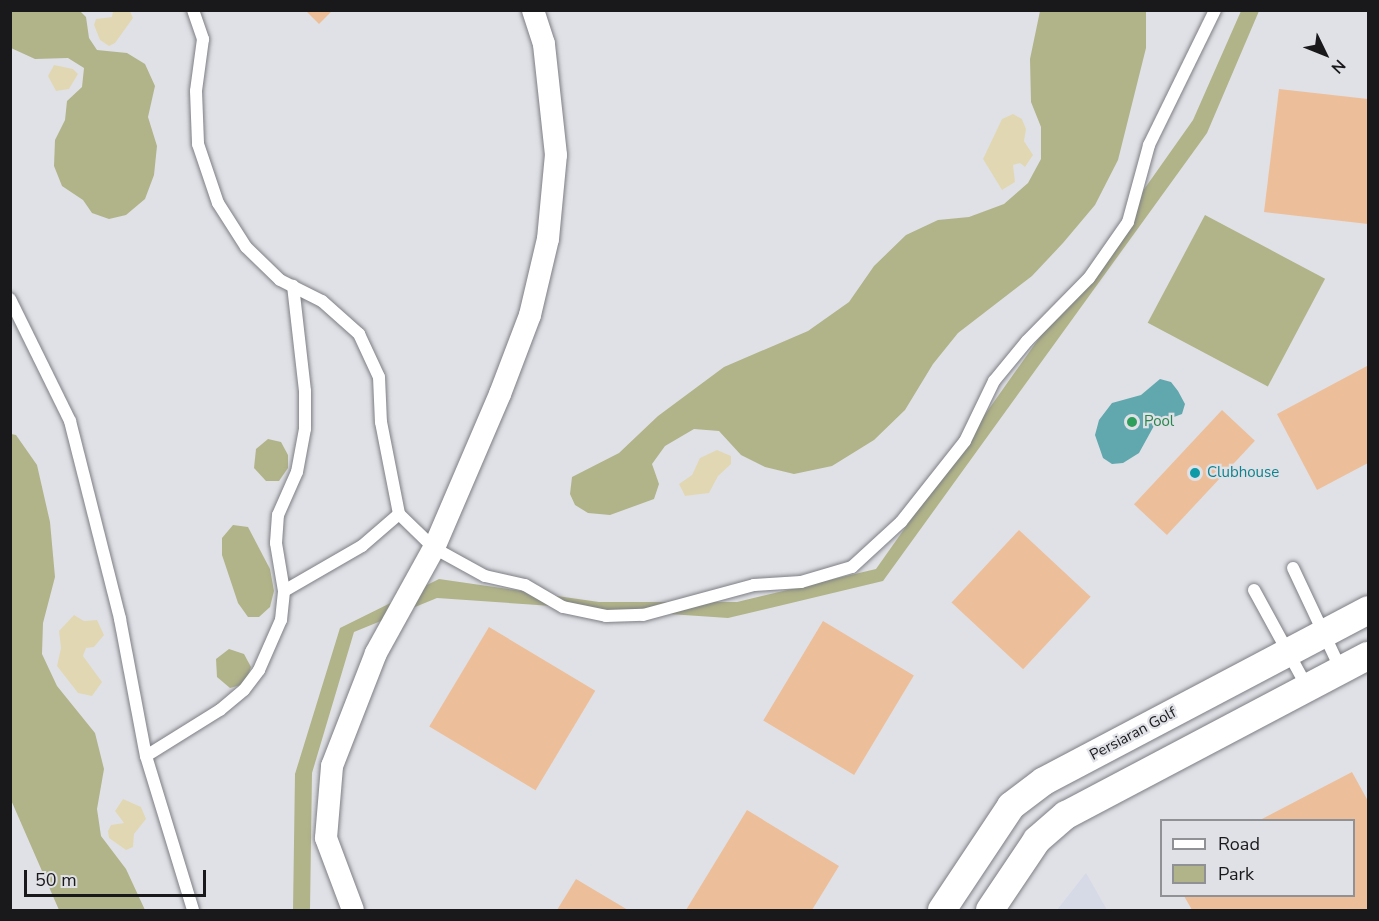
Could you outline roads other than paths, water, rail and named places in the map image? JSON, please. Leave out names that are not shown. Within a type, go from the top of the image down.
[{"type":"street","points":[[353,910],[326,838],[332,766],[376,653],[434,548],[530,315],[548,239],[556,155],[543,44],[533,10]]},
{"type":"street","name":"Persiaran Golf","points":[[942,910],[1011,806],[1044,781],[1368,610]]},
{"type":"street","points":[[990,910],[1036,840],[1066,815],[1307,687],[1361,663]]},
{"type":"lane","points":[[193,10],[203,39],[196,91],[198,144],[218,203],[246,247],[292,286],[322,301],[360,334],[379,377],[381,422],[399,514],[434,548],[485,576],[525,585],[563,607],[606,616],[643,615],[754,585],[801,582],[852,567],[901,522],[965,441],[994,381],[1027,341],[1089,278],[1128,222],[1149,145],[1215,10]]},
{"type":"lane","points":[[146,756],[220,710],[244,690],[259,670],[281,620],[284,591],[276,543],[278,515],[297,472],[305,429],[305,391],[292,286]]},
{"type":"lane","points":[[10,299],[70,421],[85,471],[120,618],[146,756],[193,910]]},
{"type":"lane","points":[[284,591],[339,561],[399,514]]},
{"type":"lane","points":[[1293,568],[1324,634],[1361,663]]},
{"type":"lane","points":[[1254,590],[1307,687]]},
{"type":"water","name":"Pool","points":[[1160,379],[1171,382],[1178,391],[1185,404],[1182,414],[1155,424],[1139,453],[1123,463],[1112,464],[1103,458],[1095,435],[1099,420],[1112,403],[1141,395]]},
{"type":"place","name":"Pool","points":[[1132,422]]},
{"type":"place","name":"Clubhouse","points":[[1195,473]]}]
